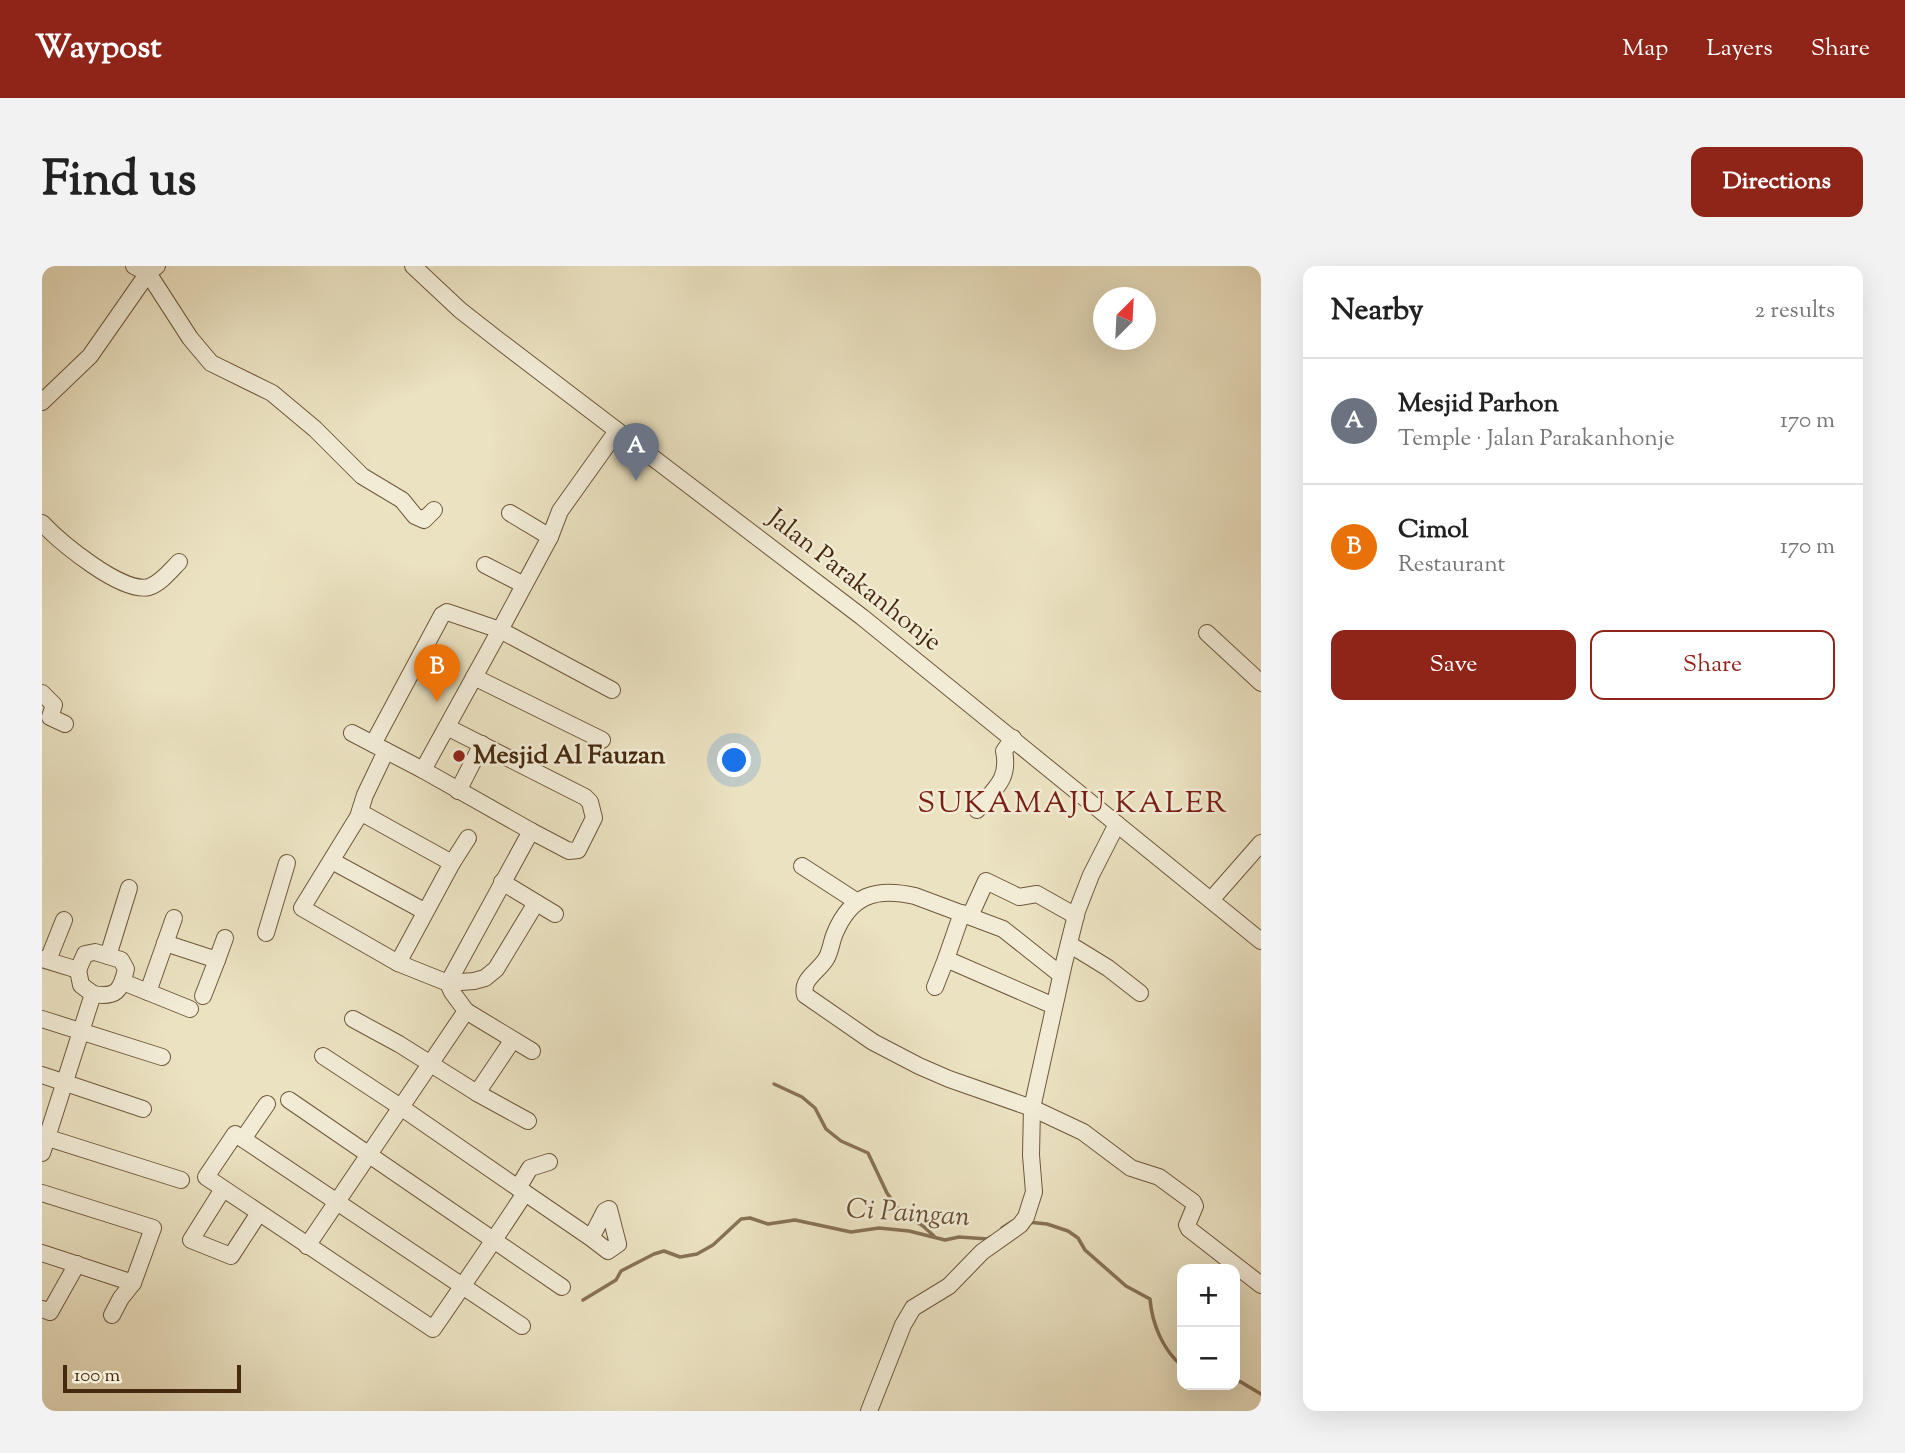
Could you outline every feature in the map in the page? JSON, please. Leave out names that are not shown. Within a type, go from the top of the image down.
[{"type":"street","name":"Jalan Parakanhonje","points":[[413,266],[460,310],[852,609],[1261,942]]},
{"type":"street","points":[[42,402],[90,356],[147,269],[190,338],[211,363],[272,393],[315,429],[362,476],[402,500],[415,516],[428,515]]},
{"type":"street","points":[[423,770],[550,537],[560,512],[617,431]]},
{"type":"street","points":[[510,513],[550,537]]},
{"type":"street","points":[[42,523],[56,538],[83,557],[134,586],[151,586],[179,562]]},
{"type":"street","points":[[485,565],[524,585]]},
{"type":"street","points":[[303,908],[360,812],[380,748],[444,612],[500,630],[612,690]]},
{"type":"street","points":[[1207,633],[1261,683]]},
{"type":"street","points":[[474,677],[602,740]]},
{"type":"street","points":[[42,693],[54,705],[50,717],[65,724]]},
{"type":"street","points":[[352,733],[531,831],[569,851],[576,851],[594,818],[590,802],[576,791],[447,727]]},
{"type":"street","points":[[977,810],[1004,778],[1007,763],[1004,751],[1013,738]]},
{"type":"street","points":[[458,791],[482,744]]},
{"type":"street","points":[[360,812],[452,863]]},
{"type":"street","points":[[869,1411],[903,1325],[913,1308],[949,1286],[982,1252],[1023,1221],[1034,1192],[1031,1155],[1032,1108],[1061,975],[1076,915],[1091,874],[1117,824]]},
{"type":"street","points":[[448,983],[531,831]]},
{"type":"street","points":[[398,963],[424,911],[468,838]]},
{"type":"street","points":[[1211,900],[1261,842]]},
{"type":"street","points":[[332,861],[424,911]]},
{"type":"street","points":[[266,933],[287,863]]},
{"type":"street","points":[[802,866],[856,901]]},
{"type":"street","points":[[935,987],[981,877],[1019,897],[1037,894],[1076,915]]},
{"type":"street","points":[[502,882],[555,914]]},
{"type":"street","points":[[108,956],[129,888]]},
{"type":"street","points":[[1061,975],[1014,935],[966,914],[905,894],[864,897],[856,901],[839,925],[825,961],[805,983],[805,995],[884,1048],[949,1079],[1032,1108],[1083,1132],[1131,1168],[1159,1177],[1193,1202],[1195,1206],[1187,1225],[1189,1229],[1261,1285]]},
{"type":"street","points":[[277,897],[303,908],[398,963],[448,983],[485,978],[496,969],[536,903]]},
{"type":"street","points":[[148,992],[174,918]]},
{"type":"street","points":[[64,920],[45,959],[78,970]]},
{"type":"street","points":[[203,996],[225,938]]},
{"type":"street","points":[[165,943],[217,960]]},
{"type":"street","points":[[1069,944],[1108,968],[1140,993]]},
{"type":"street","points":[[95,952],[121,960],[126,969],[123,982],[116,992],[108,996],[93,994],[81,985],[78,970],[85,954],[95,952]]},
{"type":"street","points":[[946,959],[1054,1006]]},
{"type":"street","points":[[123,982],[190,1009]]},
{"type":"street","points":[[448,983],[466,1011],[532,1051]]},
{"type":"street","points":[[93,994],[44,1142],[181,1180]]},
{"type":"street","points":[[307,1246],[466,1011]]},
{"type":"street","points":[[42,1019],[162,1057]]},
{"type":"street","points":[[353,1019],[528,1121]]},
{"type":"street","points":[[477,1093],[512,1041]]},
{"type":"street","points":[[323,1056],[591,1238]]},
{"type":"street","points":[[42,1075],[143,1108]]},
{"type":"street","points":[[289,1100],[562,1287]]},
{"type":"street","points":[[243,1139],[267,1104]]},
{"type":"street","points":[[523,1326],[462,1286],[236,1134],[206,1177],[433,1329],[462,1286],[494,1240],[521,1191],[530,1168],[549,1162]]},
{"type":"street","points":[[223,1189],[191,1240],[231,1255],[258,1213]]},
{"type":"street","points":[[42,1193],[153,1228],[132,1283],[112,1315]]},
{"type":"street","points":[[42,1252],[132,1283]]},
{"type":"street","points":[[42,1309],[50,1312],[77,1264]]},
{"type":"waterway","points":[[774,1084],[802,1097],[815,1108],[826,1129],[841,1141],[868,1153],[887,1193],[899,1210],[934,1236]]},
{"type":"waterway","name":"Ci Paingan","points":[[583,1300],[616,1280],[621,1271],[654,1254],[664,1251],[680,1257],[697,1254],[713,1245],[741,1219],[750,1218],[768,1224],[795,1220],[851,1232],[879,1228],[909,1231],[945,1240],[990,1237]]},
{"type":"waterway","name":"Ci Paingan","points":[[1002,1228],[1016,1221]]},
{"type":"waterway","name":"Ci Paingan","points":[[1028,1222],[1047,1224],[1068,1231],[1126,1286],[1150,1299],[1160,1336],[1177,1362]]},
{"type":"waterway","name":"Ci Paingan","points":[[1240,1382],[1261,1394]]},
{"type":"place","name":"Mesjid Parhon","points":[[636,481]]},
{"type":"place","name":"Cimol","points":[[437,702]]},
{"type":"place","name":"Mesjid Al Fauzan","points":[[459,756]]},
{"type":"district","name":"SUKAMAJU KALER","points":[[1073,804]]}]
